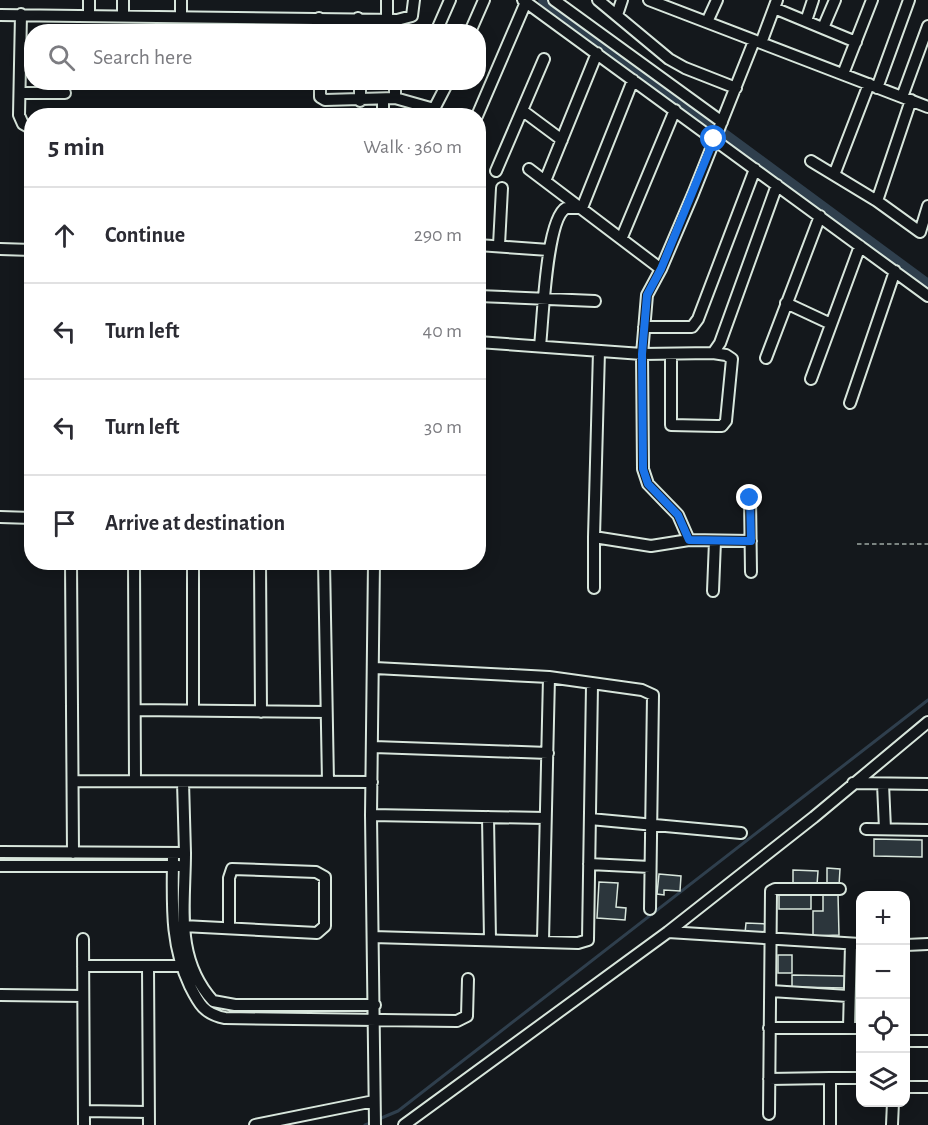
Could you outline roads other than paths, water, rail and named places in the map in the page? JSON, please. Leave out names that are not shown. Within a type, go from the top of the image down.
[{"type":"street","points":[[89,0],[89,16]]},
{"type":"street","points":[[123,0],[123,15]]},
{"type":"street","points":[[181,0],[181,17]]},
{"type":"street","points":[[387,0],[394,24]]},
{"type":"street","points":[[0,15],[392,19],[412,16],[414,0]]},
{"type":"street","points":[[440,24],[450,0]]},
{"type":"street","points":[[474,24],[484,0]]},
{"type":"street","points":[[554,0],[718,131],[755,169],[928,296]]},
{"type":"street","points":[[598,0],[677,64],[736,88]]},
{"type":"street","points":[[617,15],[622,0]]},
{"type":"street","points":[[649,0],[671,4],[707,22],[928,107]]},
{"type":"street","points":[[707,22],[717,0]]},
{"type":"street","points":[[806,21],[813,0]]},
{"type":"street","points":[[823,28],[835,0]]},
{"type":"street","points":[[843,74],[872,0]]},
{"type":"street","points":[[834,175],[909,0]]},
{"type":"street","points":[[480,108],[525,1],[675,110],[718,131]]},
{"type":"street","points":[[689,540],[678,515],[652,490],[644,476],[641,441],[642,354],[647,295],[661,269],[736,88],[776,4],[806,21],[855,42]]},
{"type":"street","points":[[21,14],[24,43]]},
{"type":"street","points":[[319,18],[319,24]]},
{"type":"street","points":[[358,18],[358,24]]},
{"type":"street","points":[[877,201],[928,26]]},
{"type":"street","points":[[545,181],[597,53]]},
{"type":"street","points":[[496,171],[544,59]]},
{"type":"street","points":[[24,72],[20,93],[20,120],[24,123]]},
{"type":"street","points":[[582,208],[633,80]]},
{"type":"street","points":[[320,90],[320,98],[325,100],[360,101],[389,98],[426,108]]},
{"type":"street","points":[[360,90],[360,101]]},
{"type":"street","points":[[386,108],[392,90]]},
{"type":"street","points":[[436,108],[445,90]]},
{"type":"street","points":[[20,93],[64,93]]},
{"type":"street","points":[[622,237],[675,110]]},
{"type":"street","points":[[523,111],[562,140]]},
{"type":"street","points":[[812,161],[877,201],[924,236],[928,206]]},
{"type":"street","points":[[529,169],[622,237],[661,269]]},
{"type":"street","points":[[644,327],[692,327],[698,319],[755,169]]},
{"type":"street","points":[[713,353],[720,343],[777,185]]},
{"type":"street","points":[[499,245],[502,188]]},
{"type":"street","points":[[540,346],[549,250],[557,216],[566,208],[582,208]]},
{"type":"street","points":[[766,358],[820,216]]},
{"type":"street","points":[[486,245],[549,250]]},
{"type":"street","points":[[811,379],[861,246]]},
{"type":"street","points":[[0,249],[24,250]]},
{"type":"street","points":[[850,403],[895,271]]},
{"type":"street","points":[[486,296],[595,302]]},
{"type":"street","points":[[786,303],[831,324]]},
{"type":"street","points":[[486,343],[642,354],[713,353],[730,356],[732,359],[726,420],[722,426],[671,425],[672,354]]},
{"type":"street","points":[[594,588],[599,351]]},
{"type":"street","points":[[750,498],[751,572]]},
{"type":"street","points":[[0,518],[24,518]]},
{"type":"street","points":[[594,537],[651,546],[689,540],[751,541]]},
{"type":"street","points":[[713,591],[715,541]]},
{"type":"street","points":[[71,570],[73,853]]},
{"type":"street","points":[[134,570],[135,781]]},
{"type":"street","points":[[193,570],[193,711]]},
{"type":"street","points":[[260,570],[261,712]]},
{"type":"street","points":[[324,570],[328,782]]},
{"type":"street","points":[[374,570],[375,669],[371,815],[375,1125]]},
{"type":"street","points":[[375,669],[549,677],[592,685],[642,690],[653,695],[649,824],[650,909]]},
{"type":"street","points":[[543,941],[549,677]]},
{"type":"street","points":[[373,937],[578,943],[588,940],[592,685]]},
{"type":"street","points":[[135,710],[326,712]]},
{"type":"street","points":[[404,1125],[668,932],[814,817],[928,722]]},
{"type":"street","points":[[374,747],[549,753]]},
{"type":"street","points":[[73,781],[372,782]]},
{"type":"street","points":[[183,782],[179,866],[184,944],[187,967],[206,994],[213,1001],[224,1004],[375,1005]]},
{"type":"street","points":[[853,783],[928,784]]},
{"type":"street","points":[[884,784],[885,829]]},
{"type":"street","points":[[371,815],[545,818]]},
{"type":"street","points":[[488,817],[490,940]]},
{"type":"street","points":[[590,819],[741,832]]},
{"type":"street","points":[[866,829],[928,830]]},
{"type":"street","points":[[0,852],[179,853]]},
{"type":"street","points":[[589,864],[650,867]]},
{"type":"street","points":[[0,866],[179,866]]},
{"type":"street","points":[[179,866],[173,924],[198,1003],[212,1015],[225,1018],[463,1020],[467,1016],[468,979]]},
{"type":"street","points":[[183,926],[321,932],[325,926],[325,877],[316,872],[232,869],[229,878],[229,927]]},
{"type":"street","points":[[769,1114],[772,889],[840,889]]},
{"type":"street","points":[[668,932],[856,944],[848,996],[855,1028],[769,1028]]},
{"type":"street","points":[[83,939],[84,1125]]},
{"type":"street","points":[[910,945],[928,944]]},
{"type":"street","points":[[83,966],[187,967]]},
{"type":"street","points":[[148,966],[149,1125]]},
{"type":"street","points":[[771,991],[848,996]]},
{"type":"street","points":[[0,995],[84,996]]},
{"type":"street","points":[[910,1041],[928,1041]]},
{"type":"street","points":[[830,1078],[830,1125]]},
{"type":"street","points":[[769,1079],[856,1078]]},
{"type":"street","points":[[910,1087],[928,1087]]},
{"type":"street","points":[[255,1125],[374,1104]]},
{"type":"street","points":[[892,1125],[893,1107]]},
{"type":"street","points":[[84,1111],[148,1112]]},
{"type":"waterway","points":[[543,0],[928,284]]},
{"type":"waterway","points":[[379,1119],[398,1111],[928,700]]},
{"type":"waterway","points":[[365,1125],[373,1122]]}]
